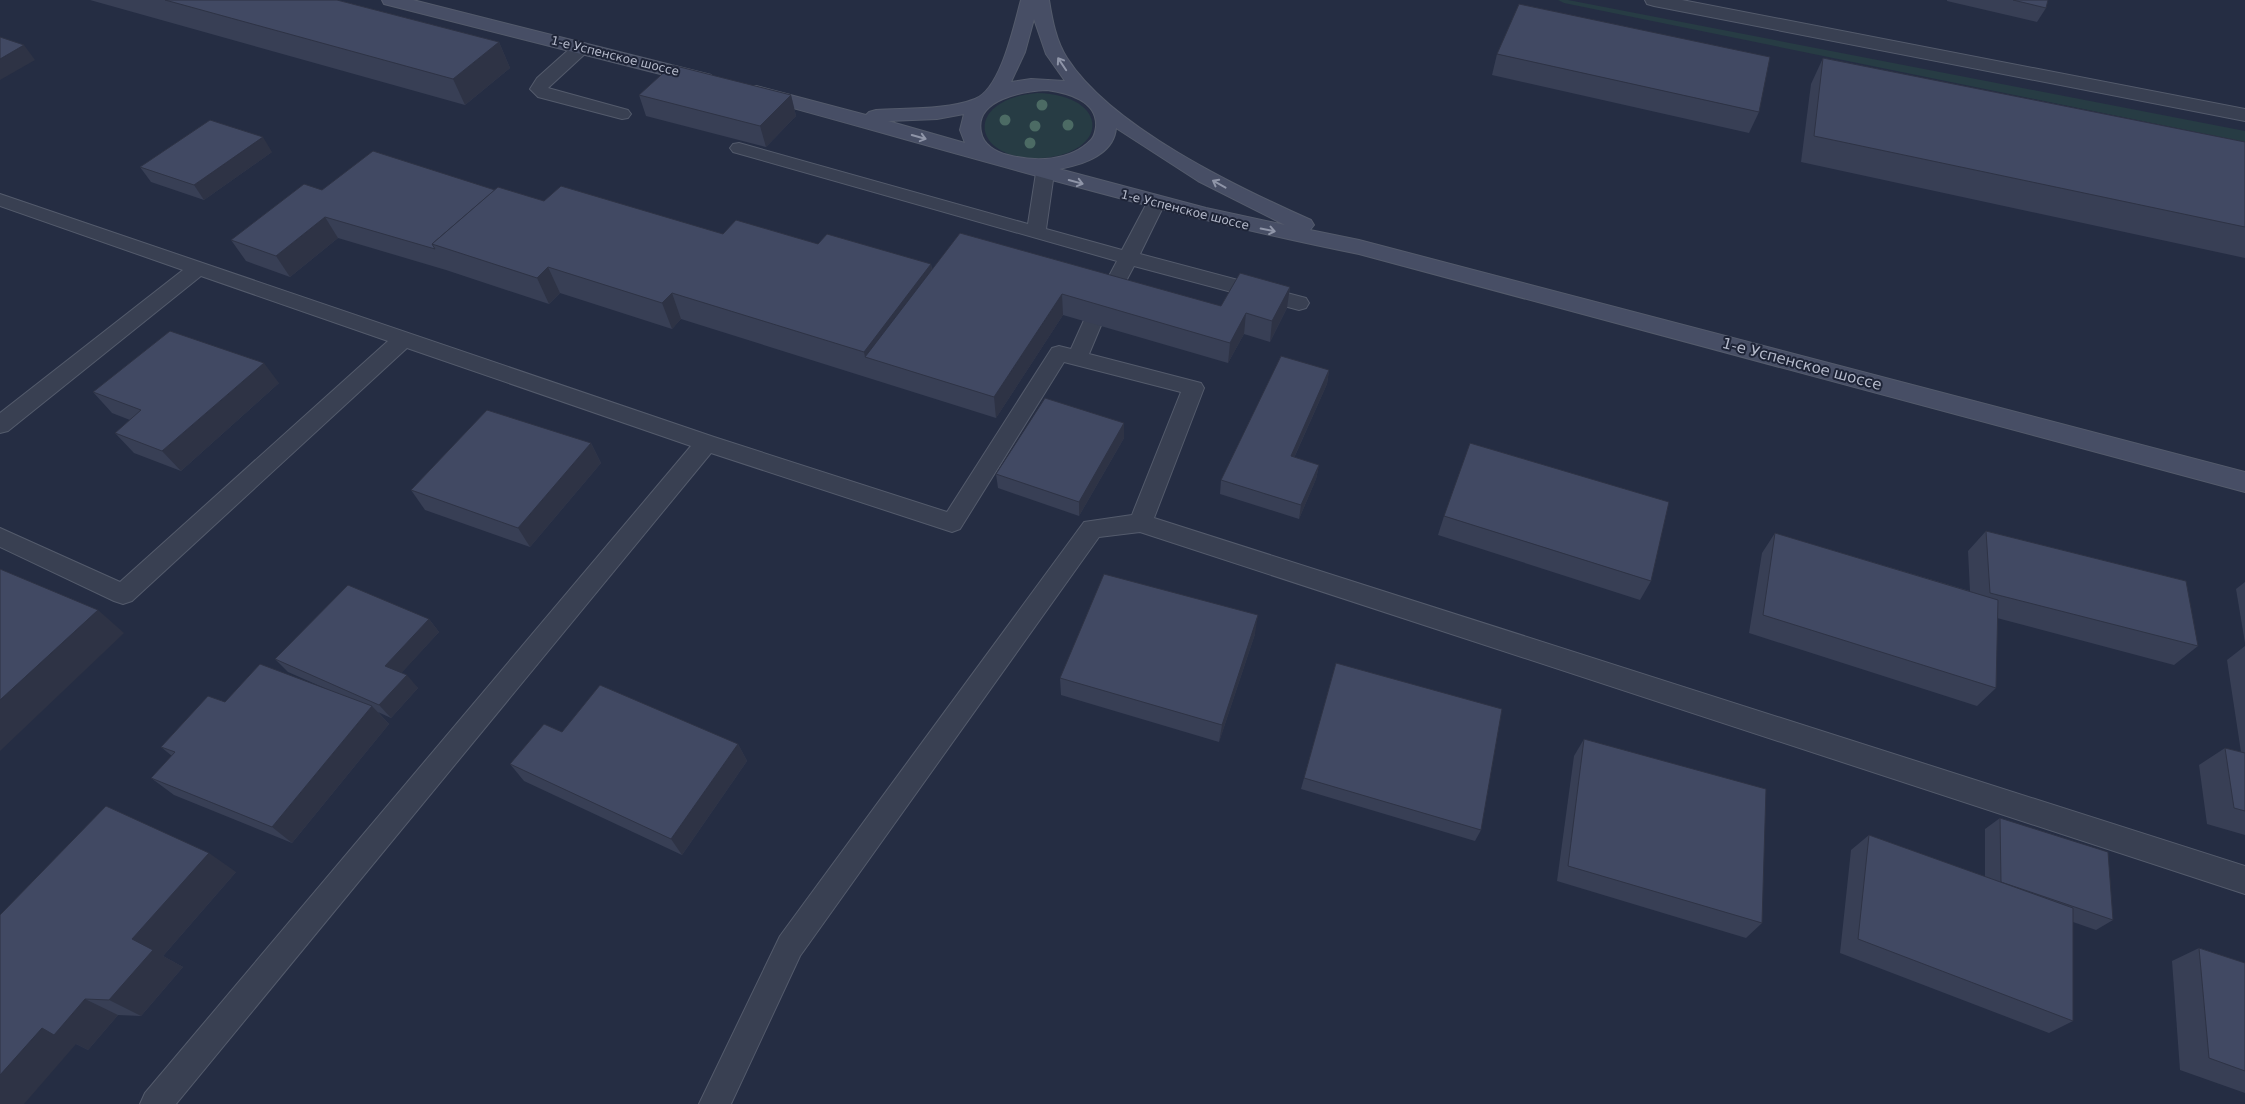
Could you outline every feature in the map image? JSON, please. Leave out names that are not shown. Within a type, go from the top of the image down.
[{"type":"main road","name":"1-е Успенское шоссе","points":[[391,0],[839,114],[1045,174],[1245,226],[1359,247],[2245,482]]},
{"type":"main road","name":"1-е Успенское шоссе","points":[[839,114],[918,115],[954,111],[986,101],[1018,87],[1050,85],[1075,90],[1098,103],[1108,122],[1107,130],[1098,145],[1090,152],[1054,165],[1006,163],[981,150],[971,135],[971,119],[986,101],[999,88],[1006,76],[1030,0]]},
{"type":"main road","name":"1-е Успенское шоссе","points":[[1040,0],[1050,42],[1058,60],[1072,78],[1098,103],[1151,143],[1238,194],[1308,228],[1359,247]]},
{"type":"street","points":[[1654,0],[2245,115]]},
{"type":"lane","points":[[581,48],[543,82],[539,89],[544,93],[622,114]]},
{"type":"lane","points":[[739,148],[1036,233],[1300,303]]},
{"type":"lane","points":[[1036,233],[1045,174]]},
{"type":"lane","points":[[0,200],[706,443],[952,523],[1058,353],[1194,388],[1140,523]]},
{"type":"lane","points":[[1108,295],[1156,203]]},
{"type":"lane","points":[[0,426],[199,268]]},
{"type":"lane","points":[[1077,358],[1092,323]]},
{"type":"lane","points":[[0,538],[124,594],[404,339]]},
{"type":"lane","points":[[156,1104],[706,443]]},
{"type":"lane","points":[[714,1104],[790,946],[1092,529],[1140,523],[2245,880]]},
{"type":"shaded area","points":[[1558,0],[1568,0],[2245,131],[2245,142],[1564,3]]},
{"type":"shaded area","points":[[1037,93],[1061,96],[1078,103],[1089,113],[1092,124],[1090,136],[1080,146],[1064,154],[1042,158],[1019,157],[1001,151],[990,141],[985,130],[987,118],[996,107],[1013,98]]},
{"type":"building","points":[[165,0],[337,0],[499,42],[453,79]]},
{"type":"building","points":[[2013,0],[2048,0],[2046,8]]},
{"type":"building","points":[[1519,4],[1770,57],[1759,112],[1497,54]]},
{"type":"building","points":[[0,37],[24,45],[0,59]]},
{"type":"building","points":[[1823,58],[2245,142],[2245,227],[1814,136]]},
{"type":"building","points":[[672,65],[791,95],[760,126],[639,95]]},
{"type":"building","points":[[210,120],[263,137],[194,185],[140,167]]},
{"type":"building","points":[[373,151],[495,190],[432,244],[435,249],[325,217],[276,256],[231,240],[304,184],[322,190]]},
{"type":"building","points":[[561,186],[723,234],[736,220],[818,244],[827,234],[931,264],[864,352],[672,293],[662,303],[548,267],[537,278],[432,244],[498,187],[544,201]]},
{"type":"building","points":[[960,233],[1221,306],[1240,273],[1290,287],[1272,321],[1246,313],[1230,343],[1062,294],[994,397],[865,357]]},
{"type":"building","points":[[170,331],[264,363],[162,451],[115,433],[141,410],[93,392]]},
{"type":"building","points":[[1281,356],[1329,370],[1291,456],[1319,465],[1301,505],[1221,480]]},
{"type":"building","points":[[1045,398],[1124,423],[1079,502],[996,474]]},
{"type":"building","points":[[487,410],[591,443],[518,528],[411,490]]},
{"type":"building","points":[[1470,443],[1669,502],[1651,581],[1444,516]]},
{"type":"building","points":[[1986,531],[2186,581],[2198,646],[1990,593]]},
{"type":"building","points":[[1775,533],[1998,600],[1996,688],[1763,615]]},
{"type":"building","points":[[0,569],[98,610],[0,700]]},
{"type":"building","points":[[1104,574],[1258,615],[1222,725],[1060,678]]},
{"type":"building","points":[[348,585],[429,619],[385,666],[407,675],[379,705],[275,659]]},
{"type":"building","points":[[1336,663],[1502,709],[1481,830],[1304,778]]},
{"type":"building","points":[[260,664],[372,706],[272,827],[151,778],[175,752],[161,747],[208,696],[225,702]]},
{"type":"building","points":[[600,685],[738,744],[671,839],[510,764],[544,724],[562,732]]},
{"type":"building","points":[[1584,739],[1766,789],[1762,923],[1568,866]]},
{"type":"building","points":[[2225,748],[2245,753],[2245,811],[2234,808]]},
{"type":"building","points":[[106,806],[209,853],[132,939],[153,950],[109,1000],[85,999],[54,1035],[42,1028],[0,1075],[0,915]]},
{"type":"building","points":[[2000,818],[2108,852],[2113,920],[2001,882]]},
{"type":"building","points":[[1869,835],[2073,908],[2073,1021],[1858,939]]},
{"type":"building","points":[[2199,948],[2245,963],[2245,1071],[2209,1058]]}]
